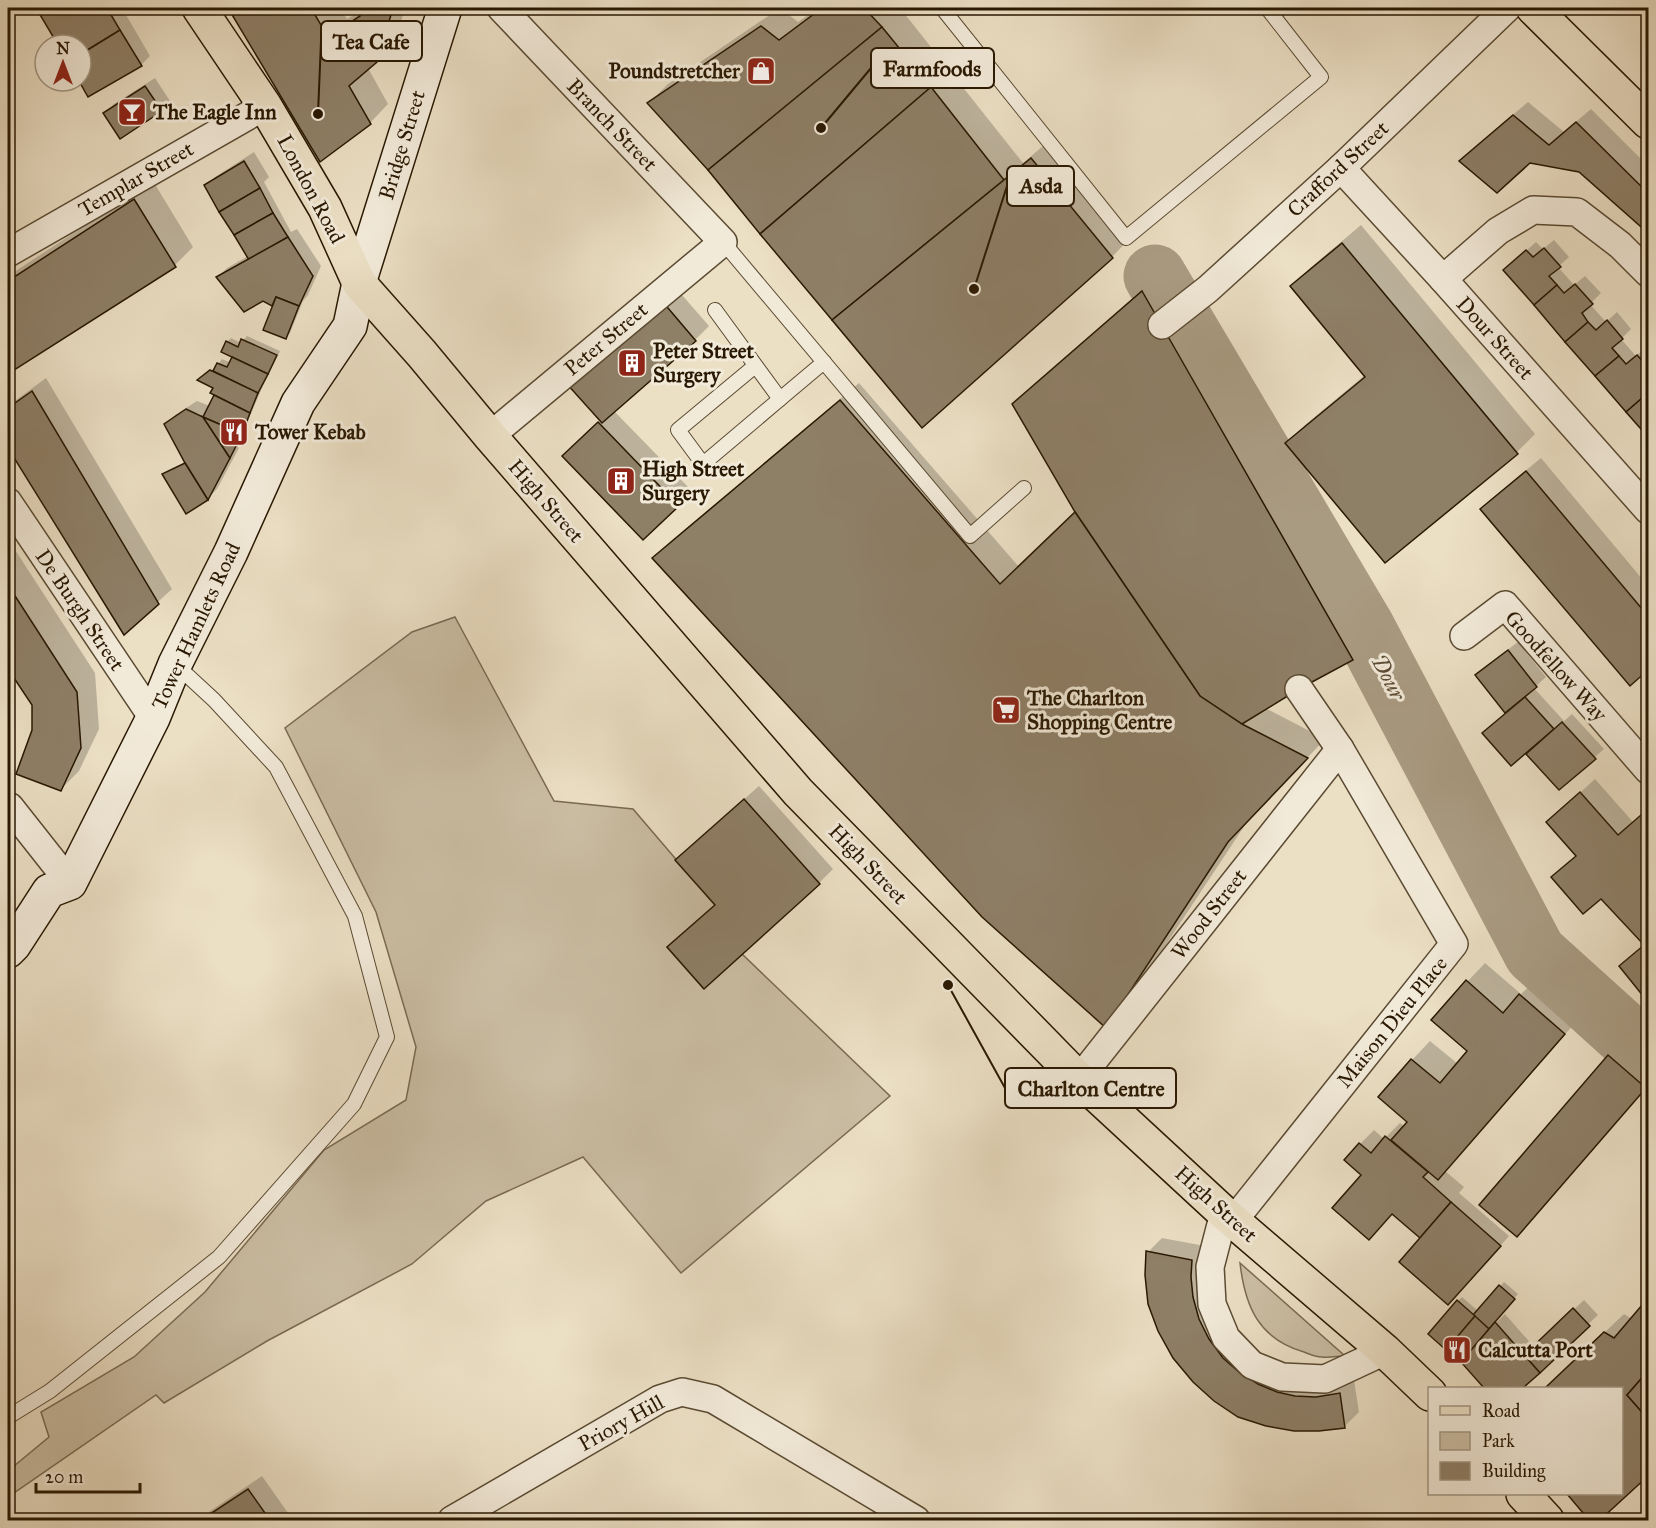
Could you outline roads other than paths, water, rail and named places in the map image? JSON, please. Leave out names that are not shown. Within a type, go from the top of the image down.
[{"type":"main road","name":"London Road","points":[[200,8],[265,106],[325,208],[359,283]]},
{"type":"main road","points":[[1533,8],[1648,122]]},
{"type":"main road","name":"High Street","points":[[359,283],[423,354],[490,436],[798,792],[1079,1079],[1229,1216],[1385,1351],[1428,1392]]},
{"type":"main road","points":[[1524,1495],[1547,1521]]},
{"type":"street","name":"Bridge Street","points":[[359,283],[445,8]]},
{"type":"street","name":"Branch Street","points":[[501,8],[723,242]]},
{"type":"street","name":"Crafford Street","points":[[1162,325],[1208,289],[1341,168],[1507,8]]},
{"type":"street","name":"Templar Street","points":[[8,253],[265,106]]},
{"type":"street","name":"Dour Street","points":[[1341,168],[1648,510]]},
{"type":"street","points":[[1443,279],[1498,231],[1533,210],[1577,212],[1620,244],[1648,273]]},
{"type":"street","name":"Peter Street","points":[[490,436],[723,242]]},
{"type":"street","name":"Tower Hamlets Road","points":[[70,883],[153,718],[175,664],[231,552],[297,403],[350,326],[359,283]]},
{"type":"street","name":"De Burgh Street","points":[[8,502],[153,718]]},
{"type":"street","name":"Goodfellow Way","points":[[1464,636],[1505,605],[1646,763]]},
{"type":"street","name":"Maison Dieu Place","points":[[1229,1216],[1454,944],[1340,749],[1299,689]]},
{"type":"street","name":"Wood Street","points":[[1079,1079],[1340,749]]},
{"type":"street","points":[[8,808],[10,807],[70,883],[49,891],[8,951]]},
{"type":"street","points":[[1229,1216],[1210,1267],[1212,1304],[1226,1338],[1252,1365],[1282,1377],[1325,1379],[1385,1351]]},
{"type":"street","name":"Priory Hill","points":[[452,1521],[660,1399],[682,1392],[713,1399],[916,1521]]},
{"type":"lane","points":[[942,8],[1126,238],[1321,77],[1267,8]]},
{"type":"lane","points":[[723,242],[970,536],[1024,488]]},
{"type":"lane","points":[[715,310],[780,399]]},
{"type":"lane","points":[[755,366],[678,430],[703,464],[824,362]]},
{"type":"lane","points":[[8,1417],[50,1391],[219,1257],[354,1104],[387,1037],[355,916],[276,767],[214,700],[175,664]]},
{"type":"waterway","name":"Dour","points":[[1155,276],[1363,627],[1535,953],[1648,1055]]},
{"type":"place","name":"Poundstretcher","points":[[761,71]]},
{"type":"place","name":"The Eagle Inn","points":[[132,112]]},
{"type":"place","name":"Tea Cafe","points":[[318,114]]},
{"type":"place","name":"Farmfoods","points":[[821,128]]},
{"type":"place","name":"Asda","points":[[974,289]]},
{"type":"place","name":"Peter Street Surgery","points":[[632,363]]},
{"type":"place","name":"Tower Kebab","points":[[234,432]]},
{"type":"place","name":"High Street Surgery","points":[[621,481]]},
{"type":"place","name":"The Charlton Shopping Centre","points":[[1006,710]]},
{"type":"place","name":"Charlton Centre","points":[[948,985]]},
{"type":"place","name":"Calcutta Port","points":[[1457,1350]]}]
